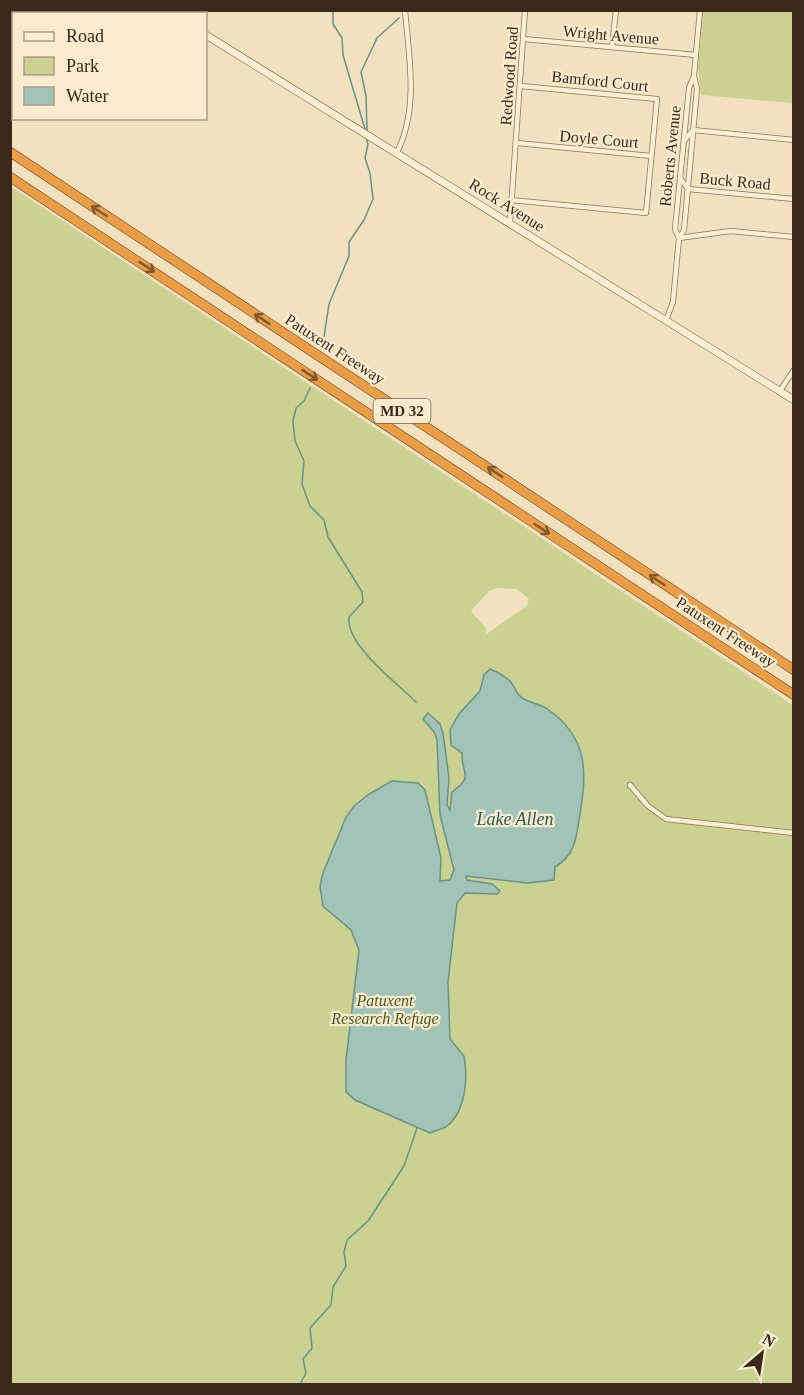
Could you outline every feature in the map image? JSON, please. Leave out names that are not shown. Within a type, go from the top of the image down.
[{"type":"highway","name":"Patuxent Freeway","points":[[10,152],[794,670]]},
{"type":"highway","name":"Patuxent Freeway","points":[[10,177],[794,695]]},
{"type":"street","points":[[397,152],[407,125],[410,104],[405,10]]},
{"type":"street","name":"Redwood Road","points":[[517,143],[525,10]]},
{"type":"street","points":[[612,47],[615,10]]},
{"type":"street","name":"Roberts Avenue","points":[[679,238],[675,229],[689,88],[694,76],[700,10]]},
{"type":"street","name":"Rock Avenue","points":[[207,36],[371,137],[510,219],[794,400]]},
{"type":"street","name":"Wright Avenue","points":[[524,39],[696,55]]},
{"type":"street","name":"Roberts Avenue","points":[[666,320],[673,302],[679,238],[684,230],[697,89],[694,76]]},
{"type":"street","name":"Bamford Court","points":[[521,86],[657,99],[651,156]]},
{"type":"street","points":[[684,141],[693,130],[794,140]]},
{"type":"street","points":[[510,219],[517,143]]},
{"type":"street","name":"Doyle Court","points":[[511,200],[646,213],[651,156],[517,143]]},
{"type":"street","name":"Buck Road","points":[[680,178],[688,189],[794,199]]},
{"type":"street","points":[[679,238],[731,231],[794,237]]},
{"type":"street","points":[[780,392],[794,370]]},
{"type":"street","points":[[630,785],[648,806],[666,819],[794,833]]},
{"type":"green space","points":[[703,11],[793,11],[793,103],[701,95],[698,68]]},
{"type":"green space","name":"Patuxent Research Refuge","points":[[10,186],[793,705],[793,1384],[11,1384]],"holes":[[[497,588],[517,589],[529,599],[527,606],[485,635],[486,628],[471,611],[489,591]]]},
{"type":"water","name":"Lake Allen","points":[[490,669],[508,679],[523,698],[546,708],[571,732],[582,758],[584,772],[582,803],[573,847],[566,858],[555,867],[554,880],[527,883],[466,876],[467,880],[492,884],[500,891],[497,894],[465,893],[457,903],[448,982],[450,1039],[464,1056],[466,1074],[464,1094],[453,1120],[445,1127],[430,1133],[355,1100],[346,1092],[346,1060],[359,950],[351,930],[323,906],[320,886],[346,817],[354,806],[369,794],[392,781],[418,783],[425,790],[441,858],[440,881],[450,880],[454,870],[440,815],[437,739],[423,719],[428,713],[440,724],[443,733],[449,778],[447,805],[450,810],[452,792],[463,782],[465,774],[462,753],[451,745],[450,730],[459,714],[480,691],[484,675]]},
{"type":"waterway","points":[[333,10],[333,24],[342,38],[343,55],[365,129]]},
{"type":"waterway","points":[[367,131],[366,96],[361,72],[377,38],[399,18]]},
{"type":"waterway","points":[[323,343],[329,304],[349,256],[349,242],[364,220],[373,199],[370,173],[365,158],[368,144],[366,137]]},
{"type":"waterway","points":[[310,388],[304,401],[296,408],[293,421],[295,441],[304,461],[302,484],[310,506],[324,520],[328,537],[362,592],[363,602],[349,617],[350,628],[355,639],[374,663],[416,702]]},
{"type":"waterway","points":[[300,1384],[306,1373],[303,1359],[312,1348],[310,1328],[331,1305],[333,1287],[346,1266],[344,1252],[347,1240],[368,1221],[404,1166],[417,1128]]}]
